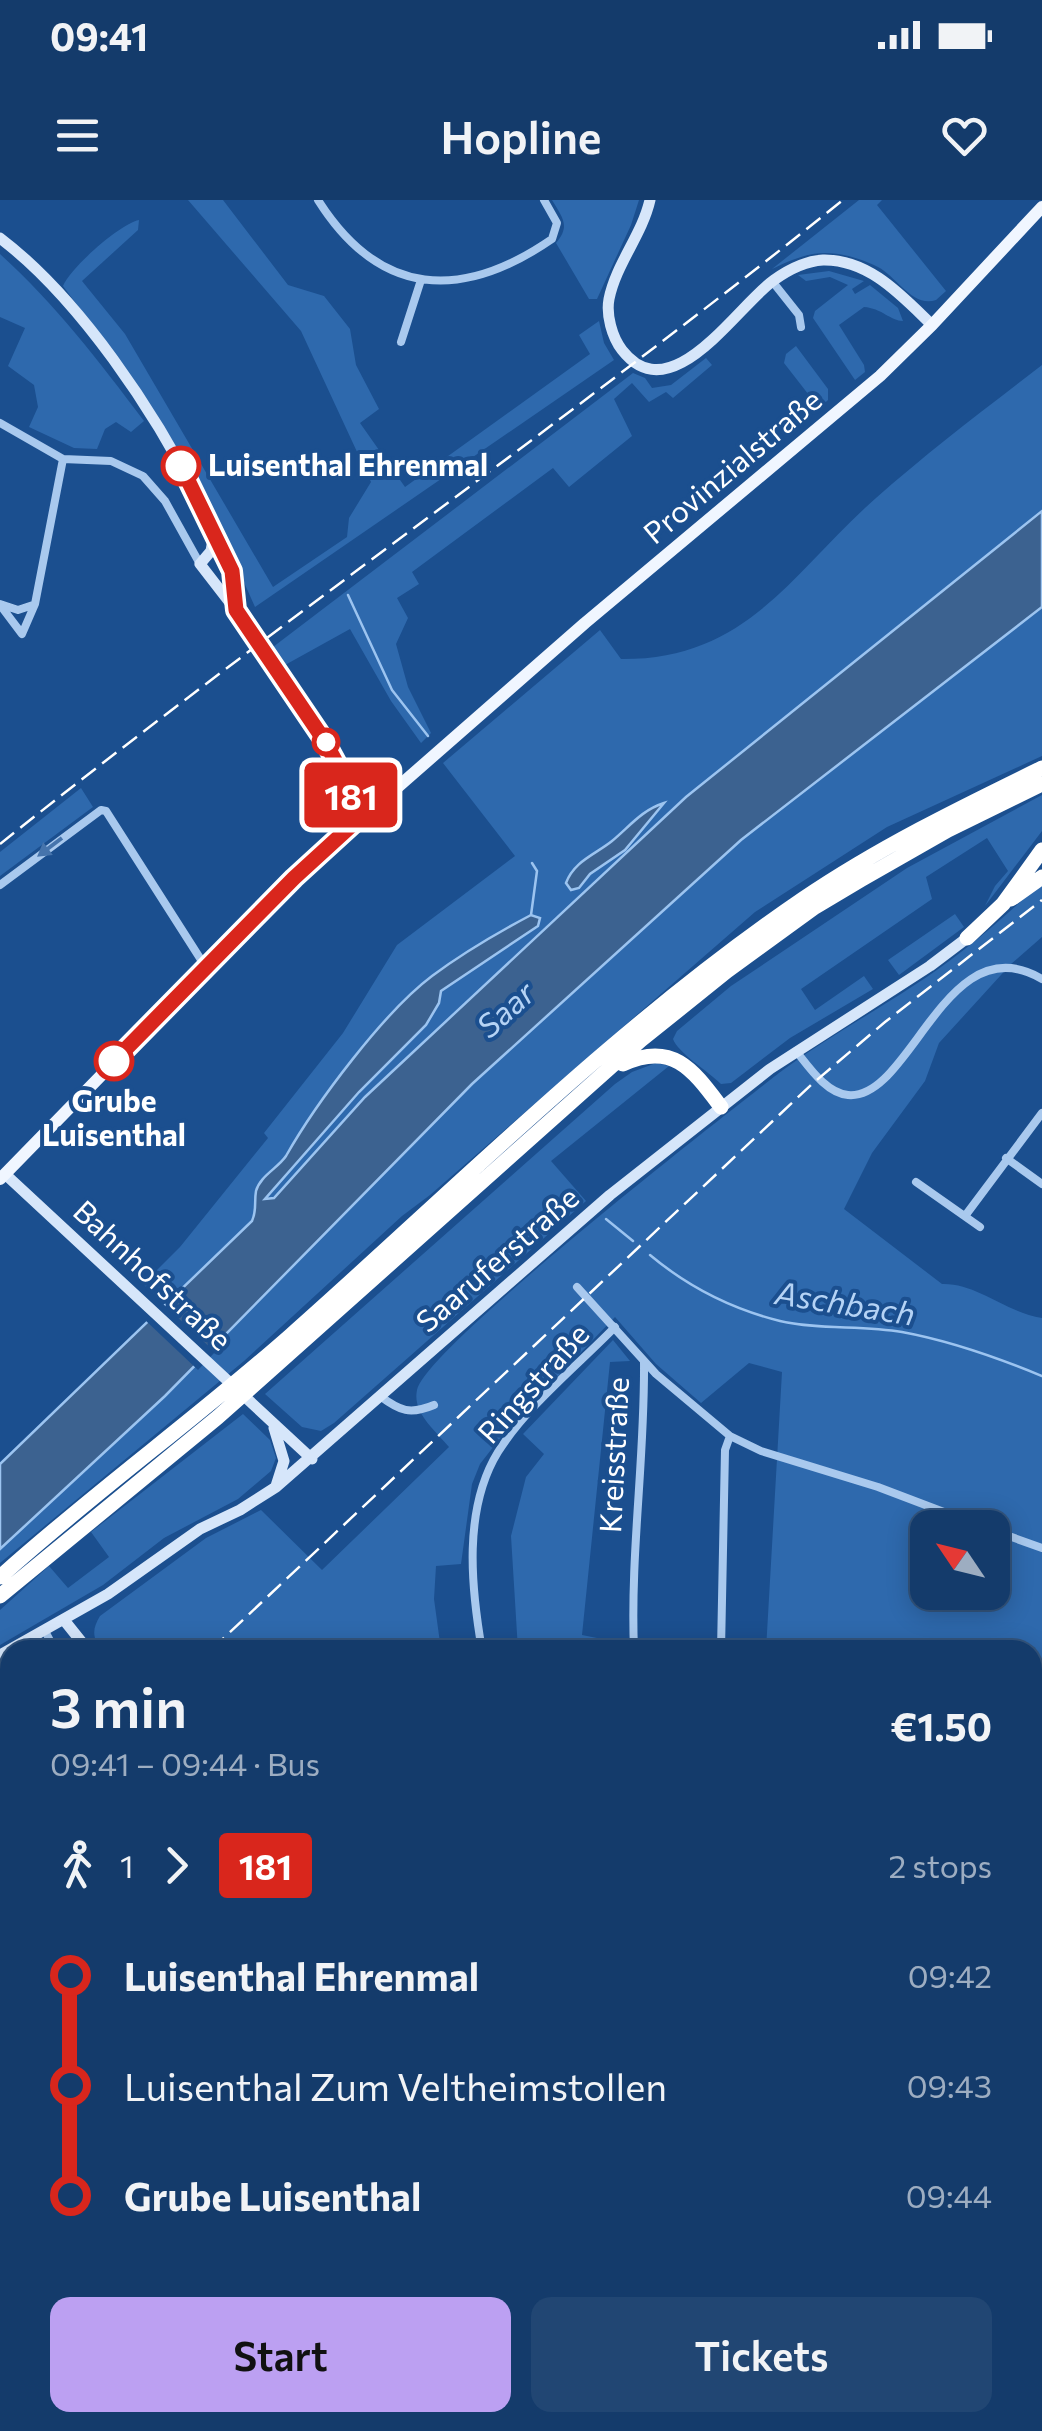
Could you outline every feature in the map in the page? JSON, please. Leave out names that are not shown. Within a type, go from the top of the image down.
[{"type":"highway","points":[[0,1596],[218,1417],[510,1158],[552,1111],[676,994],[806,897],[882,849],[1042,768]]},
{"type":"highway","points":[[594,1082],[684,1006],[816,908],[948,830],[1042,784]]},
{"type":"highway","points":[[1003,904],[1042,850]]},
{"type":"highway","points":[[967,938],[1003,904],[1042,877]]},
{"type":"highway","points":[[0,1578],[236,1383],[490,1156],[594,1082],[636,1058],[671,1057],[691,1070],[721,1107]]},
{"type":"main road","points":[[650,200],[609,298],[615,341],[626,355],[652,369],[688,359],[772,281],[796,266],[822,260],[847,263],[876,275],[932,325]]},
{"type":"main road","name":"Provinzialstraße","points":[[2,1174],[294,878],[440,748],[853,400],[932,325],[1042,207]]},
{"type":"main road","points":[[0,238],[48,281],[104,349],[167,442],[214,532],[232,571],[239,614],[200,564],[211,550],[214,532]]},
{"type":"main road","points":[[265,650],[342,769],[377,803]]},
{"type":"main road","points":[[342,769],[351,796],[364,814]]},
{"type":"main road","name":"Saaruferstraße","points":[[26,1640],[108,1594],[200,1529],[240,1510],[276,1486],[312,1459],[539,1254],[721,1107],[796,1051],[967,938]]},
{"type":"main road","name":"Bahnhofstraße","points":[[2,1174],[312,1459]]},
{"type":"main road","points":[[270,1419],[284,1462],[276,1486]]},
{"type":"main road","points":[[64,1620],[80,1640]]},
{"type":"street","points":[[318,200],[349,242],[365,256],[422,280],[466,280],[513,264],[552,238],[557,224],[544,200]]},
{"type":"street","points":[[401,342],[422,280]]},
{"type":"street","points":[[772,281],[799,315],[802,327]]},
{"type":"street","points":[[0,422],[63,459],[111,461],[143,476],[165,501],[200,564]]},
{"type":"street","points":[[0,604],[22,634],[35,604],[63,459]]},
{"type":"street","points":[[0,604],[18,610],[35,604]]},
{"type":"street","points":[[0,884],[101,810],[106,811],[205,966]]},
{"type":"street","points":[[796,1051],[828,1086],[842,1094],[860,1094],[882,1080],[930,1018],[976,978],[1000,966],[1042,978]]},
{"type":"street","points":[[964,1216],[1042,1113]]},
{"type":"street","points":[[1006,1158],[1042,1184]]},
{"type":"street","points":[[916,1182],[980,1227]]},
{"type":"street","name":"Kreisstraße","points":[[577,1287],[644,1362],[645,1423],[632,1603],[634,1640]]},
{"type":"street","name":"Ringstraße","points":[[480,1640],[474,1537],[486,1477],[510,1434],[615,1327]]},
{"type":"street","points":[[644,1362],[730,1436],[760,1452],[878,1487],[939,1510]]},
{"type":"street","points":[[380,1396],[400,1410],[434,1405]]},
{"type":"street","points":[[721,1640],[724,1450],[730,1436]]},
{"type":"street","points":[[1010,1536],[1042,1548]]},
{"type":"street","points":[[44,1630],[50,1640]]},
{"type":"shaded area","points":[[188,200],[223,200],[288,285],[324,296],[350,329],[356,365],[379,409],[360,423],[405,487],[590,354],[579,335],[599,321],[604,343],[614,360],[255,607],[203,490],[139,388],[63,286],[97,247],[139,220],[138,230],[82,281],[125,334],[273,587],[347,537],[349,518],[371,482],[301,331]]},
{"type":"shaded area","points":[[552,200],[639,200],[597,299],[589,299],[556,243],[564,226]]},
{"type":"shaded area","points":[[859,200],[882,200],[877,205],[946,291],[936,300],[920,300],[878,267],[845,255],[811,254],[772,269]]},
{"type":"shaded area","points":[[0,254],[58,313],[144,421],[131,432],[116,422],[105,429],[97,449],[74,448],[29,427],[38,407],[34,385],[8,366],[25,328],[0,317]]},
{"type":"shaded area","points":[[829,271],[864,281],[852,289],[855,294],[870,285],[898,308],[903,321],[864,307],[839,325],[864,365],[865,372],[855,380],[813,318],[815,311],[848,285],[830,277],[806,281],[798,275]]},
{"type":"shaded area","points":[[796,346],[828,389],[828,400],[819,408],[784,363],[786,354]]},
{"type":"shaded area","points":[[706,358],[712,365],[673,398],[666,392],[649,402],[632,383],[614,399],[632,436],[569,487],[553,468],[412,572],[419,584],[397,598],[408,618],[396,644],[408,687],[431,733],[421,743],[391,701],[350,629],[285,665],[273,647],[633,373],[645,378],[652,388],[671,385]]},
{"type":"shaded area","points":[[1042,365],[1042,511],[686,797],[365,1097],[274,1198],[265,1199],[359,1092],[426,1025],[439,1003],[441,991],[538,927],[531,915],[455,959],[413,992],[352,1060],[286,1156],[261,1181],[252,1221],[167,1306],[143,1284],[180,1247],[268,1138],[264,1133],[343,1033],[397,945],[515,856],[443,763],[600,630],[621,659],[665,655],[703,645],[735,628],[765,607],[896,481]]},
{"type":"shaded area","points":[[1042,607],[1042,756],[887,827],[755,912],[402,1216],[244,1361],[0,1563],[0,1549],[165,1396],[472,1084],[741,840]]},
{"type":"shaded area","points":[[81,788],[93,807],[0,876],[0,852]]},
{"type":"shaded area","points":[[1042,795],[1042,831],[985,906],[1008,871],[987,838],[926,877],[932,899],[801,989],[815,1010],[864,976],[873,989],[790,1038],[731,1083],[721,1084],[676,1044],[673,1039],[677,1031],[731,986],[907,868]]},
{"type":"shaded area","points":[[1042,883],[1042,937],[1011,964],[939,1043],[925,1081],[872,1153],[844,1209],[942,1284],[967,1288],[1042,1318],[1042,1640],[767,1640],[782,1372],[749,1363],[701,1403],[656,1364],[615,1317],[508,1428],[480,1464],[472,1484],[461,1564],[436,1566],[434,1599],[440,1640],[96,1640],[100,1616],[206,1538],[261,1510],[322,1570],[449,1447],[422,1414],[417,1390],[433,1366],[470,1328],[584,1229],[753,1093],[940,968]]},
{"type":"shaded area","points":[[955,914],[964,927],[899,975],[888,960]]},
{"type":"shaded area","points":[[656,1063],[669,1066],[551,1161],[586,1201],[334,1423],[321,1431],[302,1427],[265,1394],[615,1084]]},
{"type":"shaded area","points":[[613,1340],[630,1361],[610,1362],[582,1635],[597,1640],[517,1640],[511,1536],[526,1477],[544,1454],[523,1434]]},
{"type":"shaded area","points":[[243,1414],[270,1440],[276,1458],[271,1471],[238,1499],[164,1538],[103,1585],[9,1640],[0,1640],[0,1610],[49,1566],[68,1588],[109,1557],[91,1532]]},
{"type":"water","name":"Saar","points":[[1042,511],[1042,607],[741,840],[472,1084],[165,1396],[0,1549],[0,1464],[252,1221],[261,1181],[286,1156],[352,1060],[413,992],[493,936],[531,915],[540,918],[538,926],[441,991],[439,1003],[426,1025],[359,1092],[265,1199],[274,1198],[365,1097],[686,797]]},
{"type":"water","points":[[664,803],[625,850],[590,874],[579,888],[571,890],[566,883],[580,863],[643,814]]},
{"type":"pier","points":[[162,1303],[215,1352],[198,1370],[145,1320]]},
{"type":"waterway","points":[[348,595],[392,690],[428,736]]},
{"type":"waterway","points":[[531,915],[537,871],[532,863]]},
{"type":"waterway","name":"Aschbach","points":[[606,1219],[633,1241]]},
{"type":"waterway","name":"Aschbach","points":[[650,1255],[711,1295],[762,1316],[795,1324],[920,1336],[973,1350],[1042,1376]]},
{"type":"tunnel","points":[[241,617],[265,650]]},
{"type":"railway","points":[[0,844],[843,200]]},
{"type":"railway","points":[[222,1640],[811,1085],[1042,900]]},
{"type":"bus line","name":"181","points":[[114,1061],[219,952],[364,814],[324,740],[236,610],[232,571],[181,466]]},
{"type":"place","name":"Luisenthal Ehrenmal","points":[[181,466]]},
{"type":"place","name":"Grube Luisenthal","points":[[114,1061]]}]
